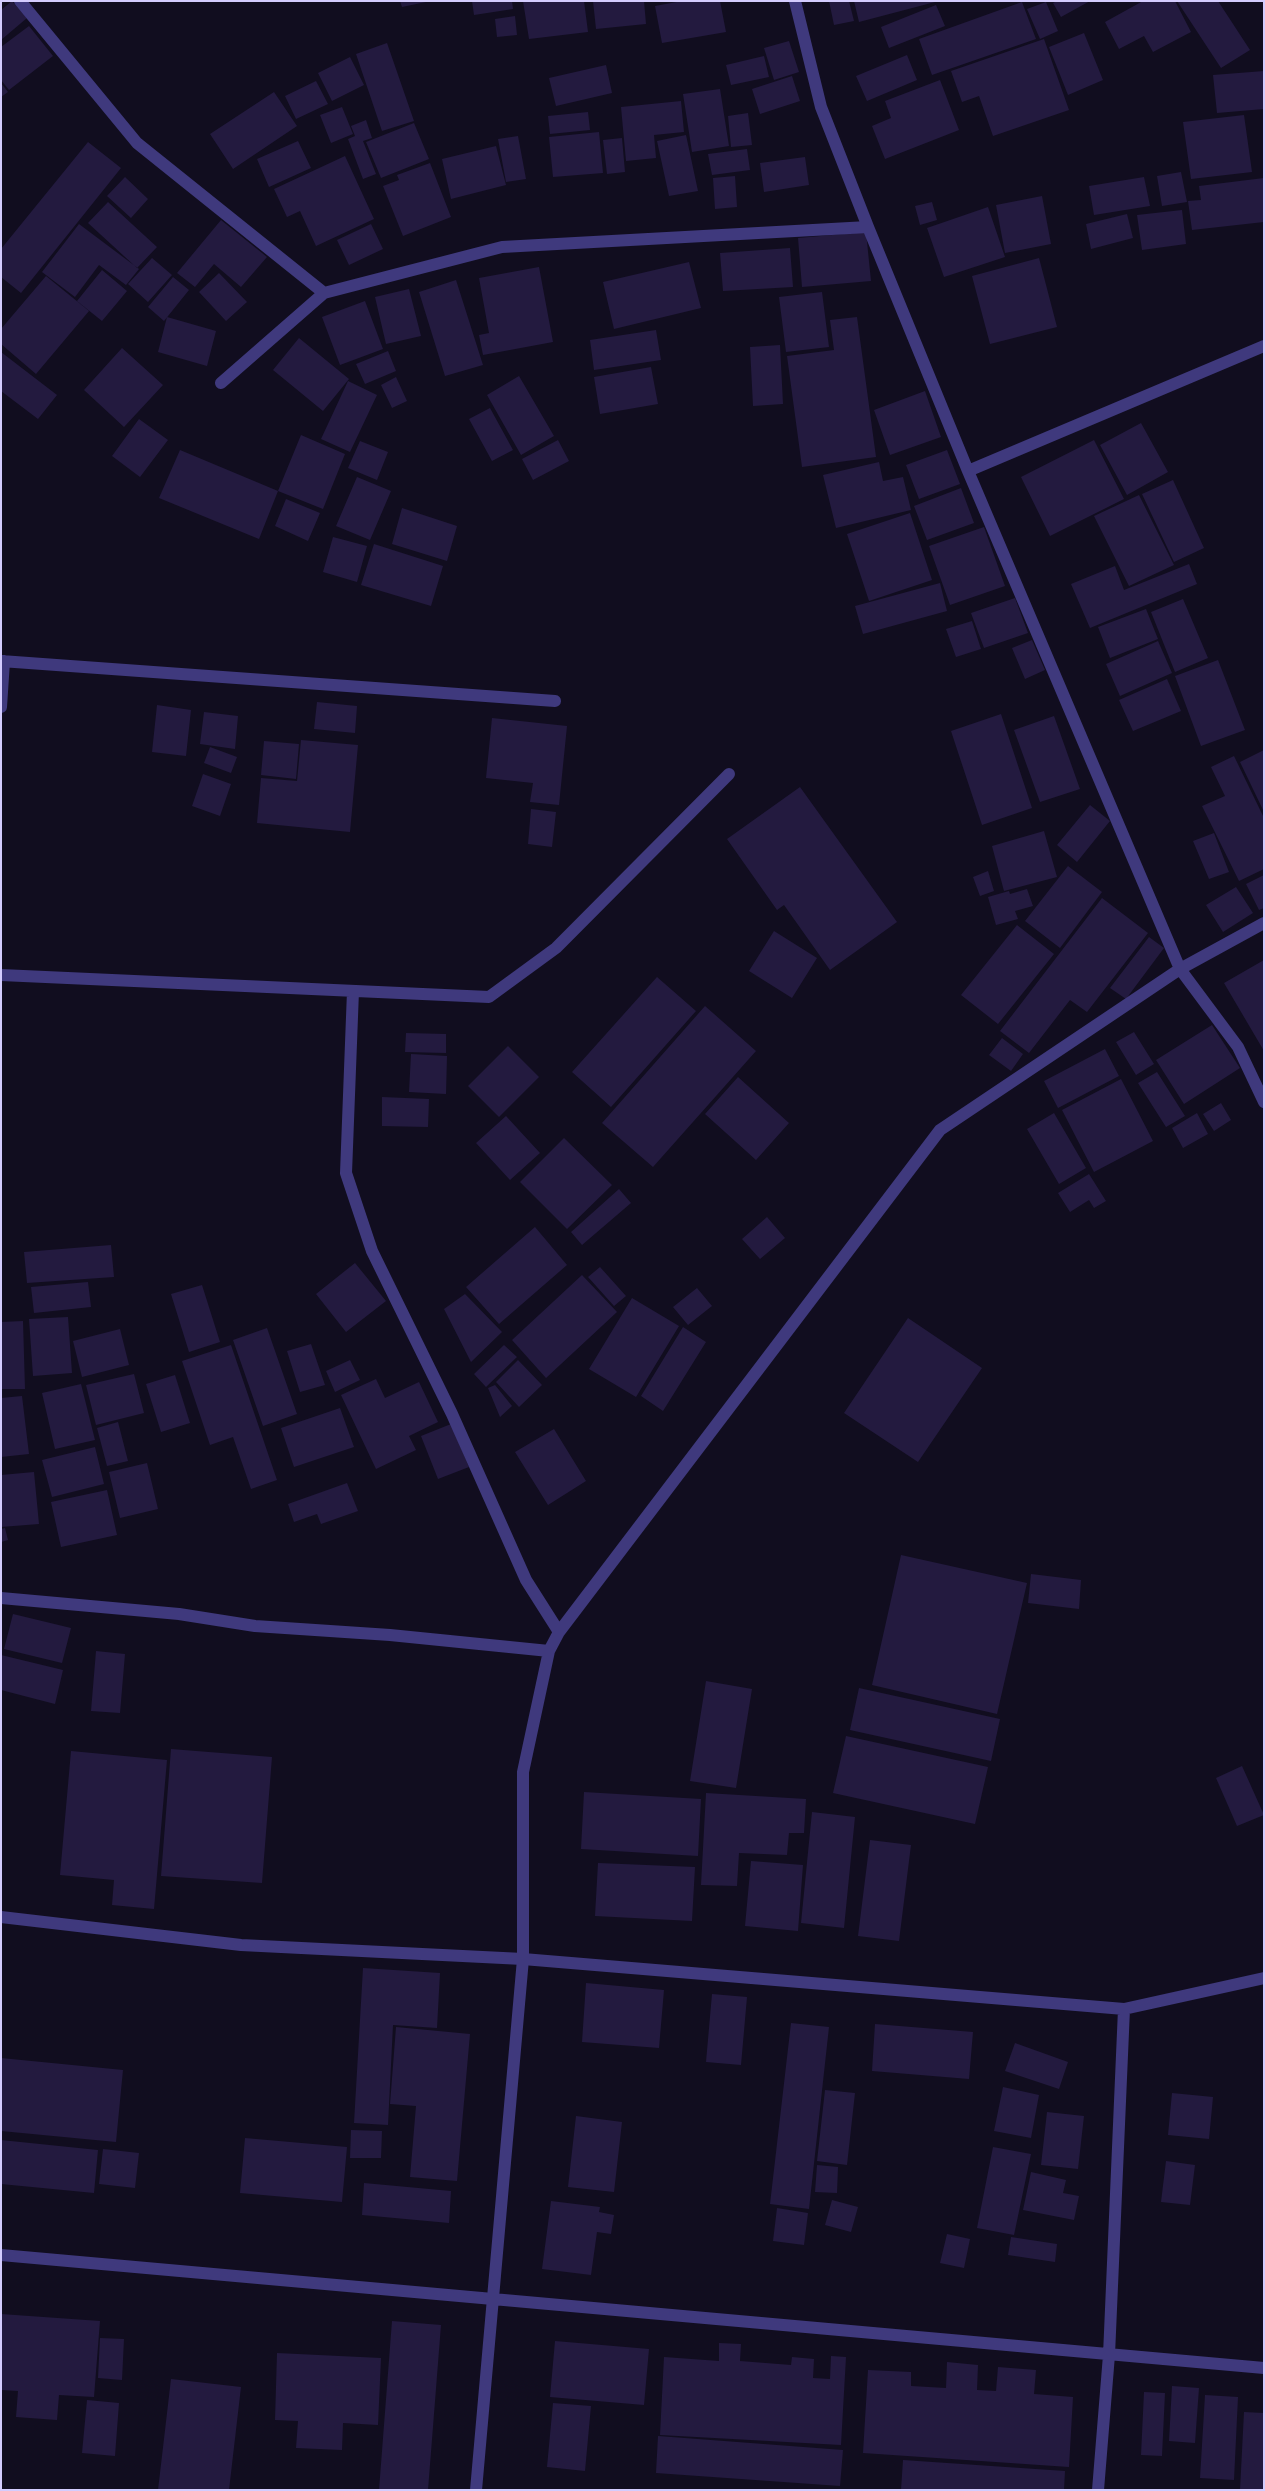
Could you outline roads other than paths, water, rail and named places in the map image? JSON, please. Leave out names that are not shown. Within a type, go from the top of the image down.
[{"type":"street","points":[[20,1],[137,143],[324,292]]},
{"type":"street","points":[[795,1],[821,107],[968,472],[1180,969],[1238,1047],[1264,1102]]},
{"type":"street","points":[[221,383],[324,292],[502,247],[868,227]]},
{"type":"street","points":[[968,472],[1264,346]]},
{"type":"street","points":[[1,707],[3,661],[555,701]]},
{"type":"street","points":[[1,974],[489,997],[556,948],[729,774]]},
{"type":"street","points":[[476,2490],[524,1959],[523,1772],[549,1651],[559,1632],[940,1130],[1180,969],[1264,923]]},
{"type":"street","points":[[353,991],[346,1173],[372,1252],[452,1414],[526,1580],[559,1632]]},
{"type":"street","points":[[1,1598],[179,1614],[255,1626],[390,1635],[549,1651]]},
{"type":"street","points":[[1,1917],[241,1945],[524,1959],[1124,2009],[1264,1978]]},
{"type":"street","points":[[1098,2490],[1109,2355],[1124,2009]]},
{"type":"street","points":[[1,2255],[1264,2368]]}]
